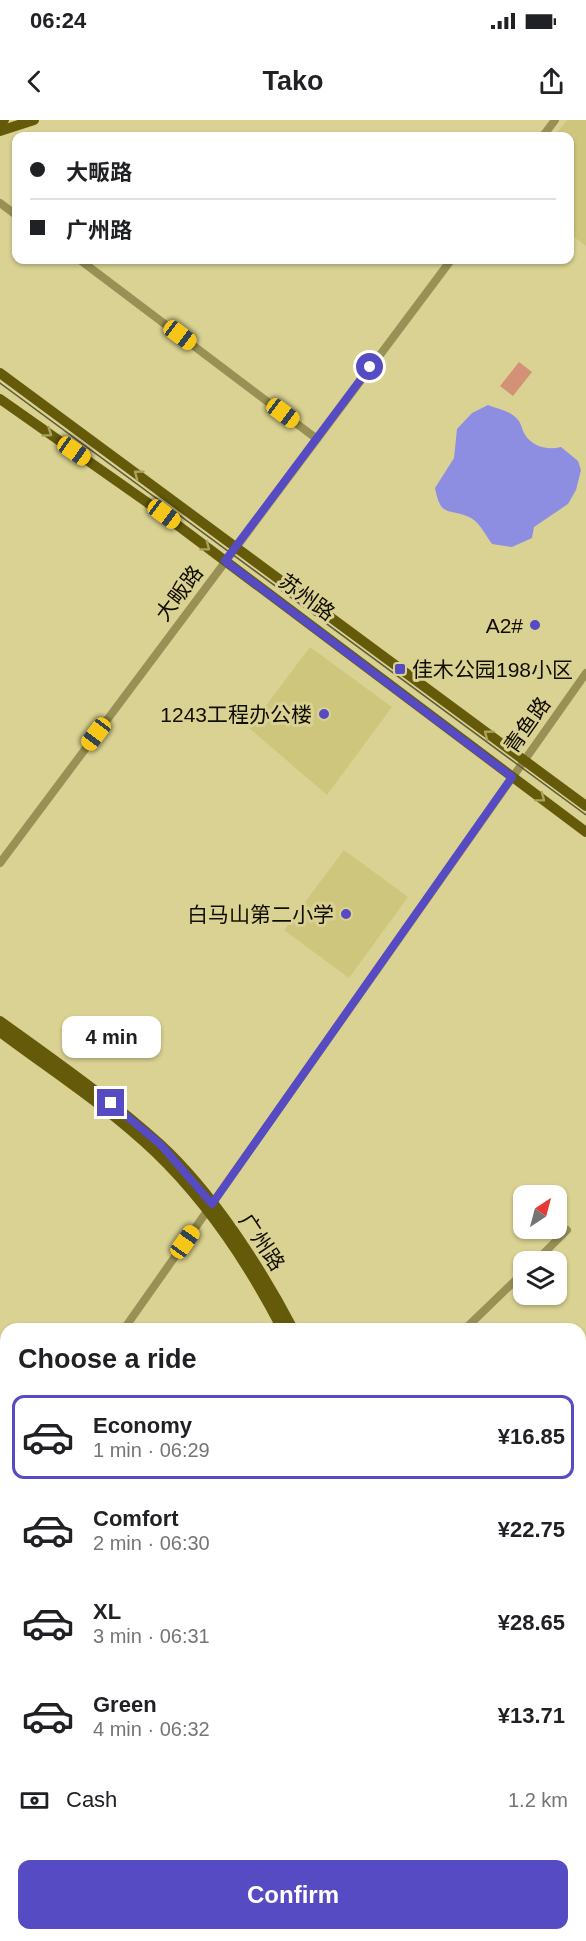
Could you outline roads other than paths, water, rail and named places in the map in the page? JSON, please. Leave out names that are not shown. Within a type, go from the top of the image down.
[{"type":"main road","points":[[0,131],[34,120]]},
{"type":"main road","name":"苏州路","points":[[0,373],[586,806]]},
{"type":"main road","name":"苏州路","points":[[0,399],[148,503],[586,832]]},
{"type":"main road","name":"广州路","points":[[0,1021],[111,1103],[161,1145],[209,1208],[278,1323]]},
{"type":"main road","name":"广州路","points":[[0,1032],[105,1110],[155,1152],[248,1251],[289,1323]]},
{"type":"street","points":[[85,264],[317,438]]},
{"type":"street","name":"大畈路","points":[[0,863],[448,264]]},
{"type":"street","name":"青鱼路","points":[[128,1323],[586,673]]},
{"type":"street","points":[[546,1251],[558,1239]]},
{"type":"street","points":[[471,1323],[513,1283]]},
{"type":"water","points":[[488,405],[515,417],[524,433],[535,444],[545,448],[561,447],[578,461],[581,470],[576,490],[568,504],[534,527],[532,538],[512,547],[492,544],[474,520],[443,509],[435,488],[454,458],[457,429],[472,413]]},
{"type":"tram line","points":[[0,383],[586,815]]},
{"type":"place","name":"A2#","points":[[535,625]]},
{"type":"place","name":"佳木公园198小区","points":[[400,669]]},
{"type":"place","name":"1243工程办公楼","points":[[324,714]]},
{"type":"place","name":"白马山第二小学","points":[[346,914]]}]
